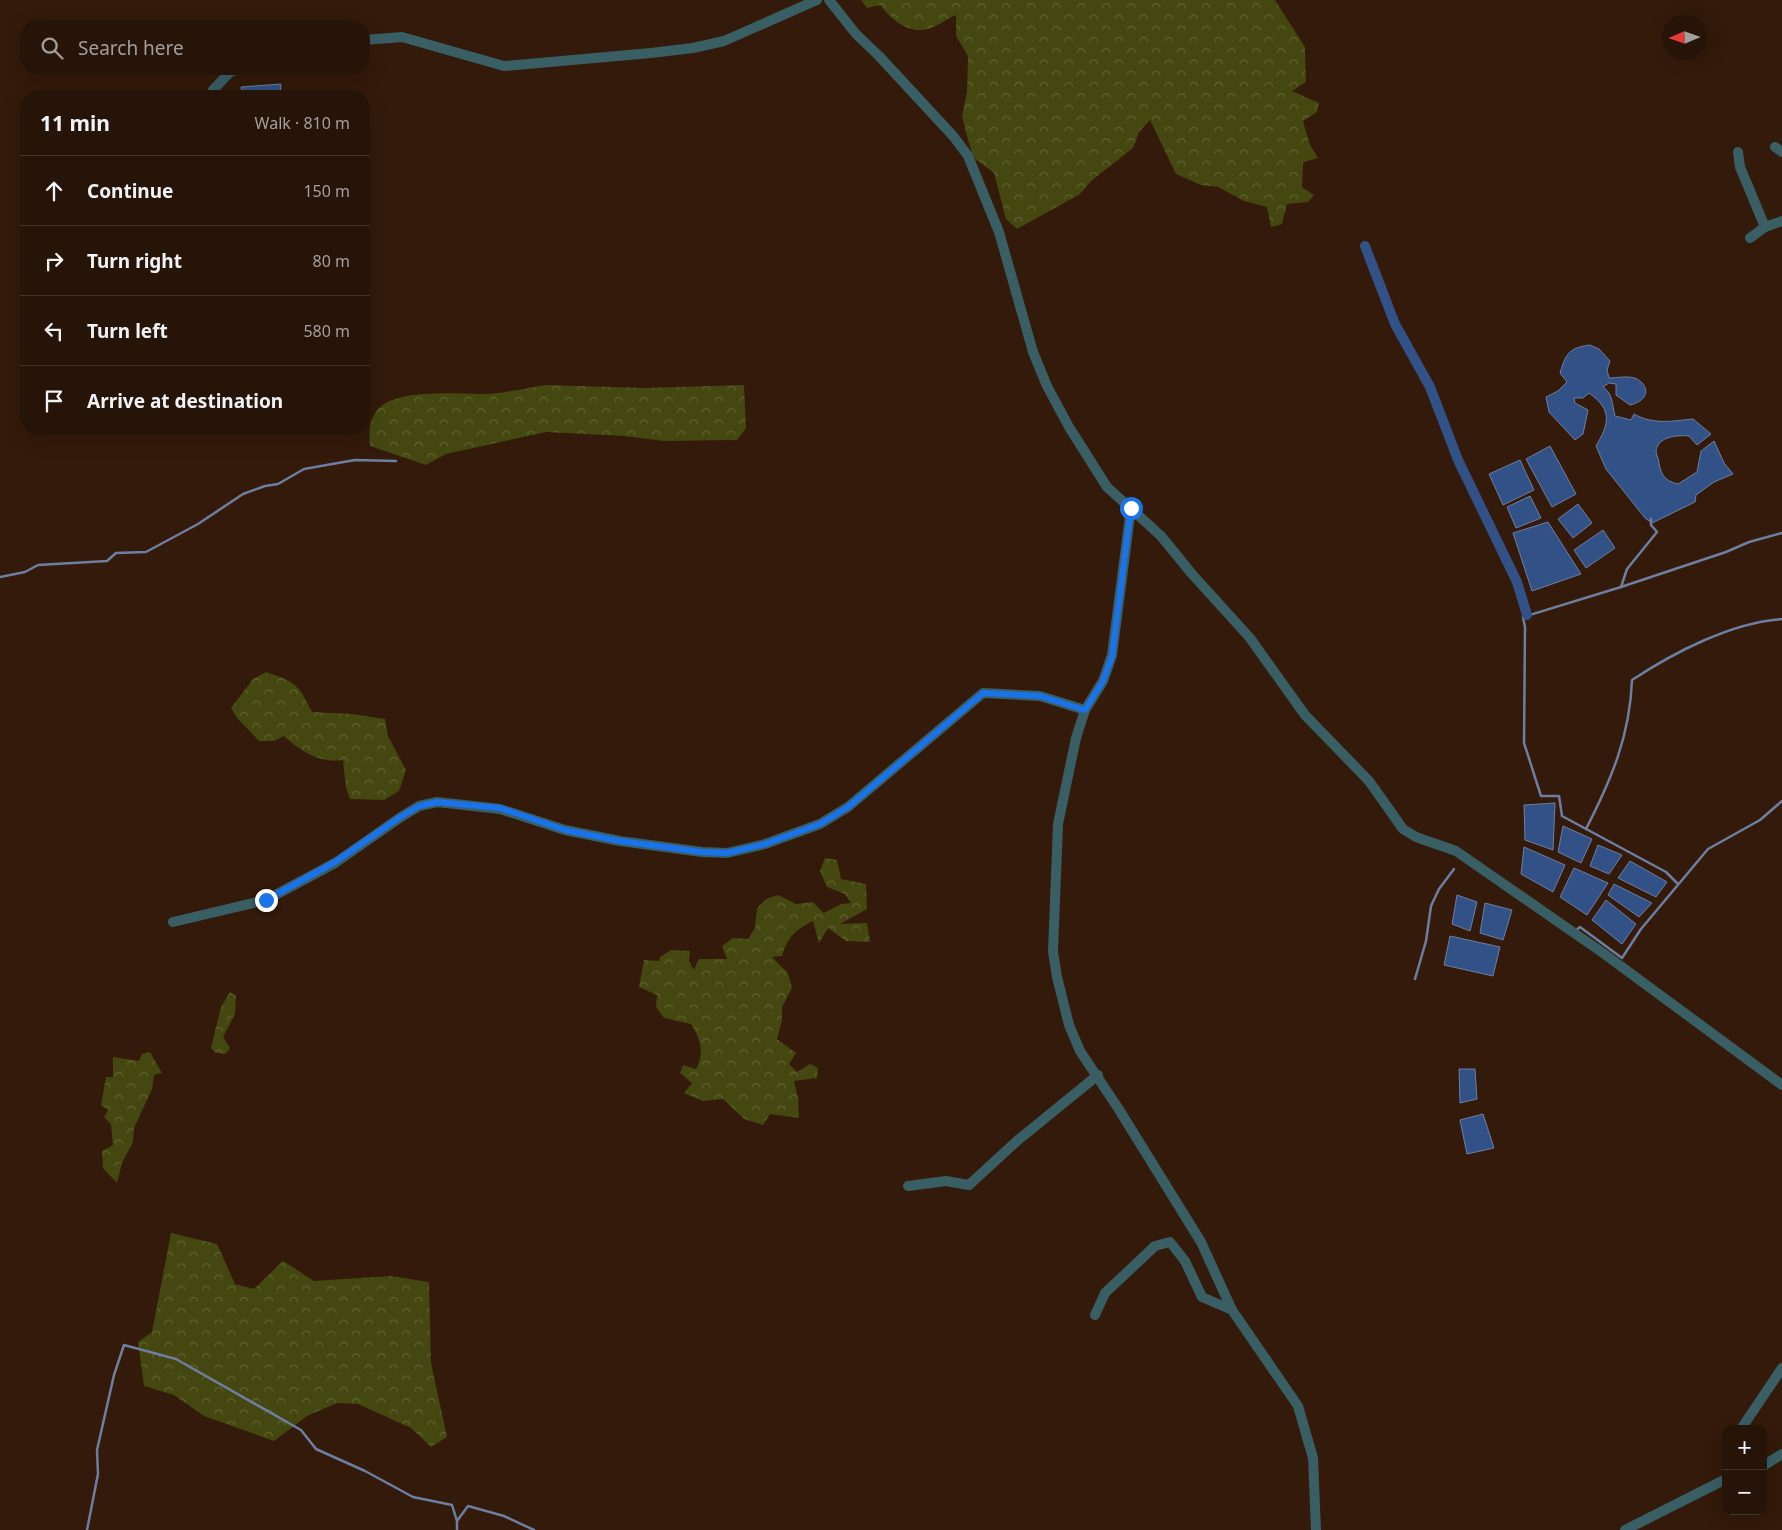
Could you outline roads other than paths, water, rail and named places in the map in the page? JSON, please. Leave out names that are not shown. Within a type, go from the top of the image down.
[{"type":"street","points":[[370,40],[402,37],[504,66],[632,55],[712,44],[744,33],[817,0]]},
{"type":"street","points":[[829,0],[856,34],[954,137],[968,156],[999,232],[1033,352],[1069,427],[1108,487],[1161,536],[1192,574],[1250,638],[1305,715],[1369,781],[1403,829],[1416,837],[1456,851],[1604,954],[1782,1084]]},
{"type":"street","points":[[213,90],[228,75]]},
{"type":"street","points":[[1738,152],[1740,168],[1765,227]]},
{"type":"street","points":[[1750,238],[1765,227],[1782,221]]},
{"type":"street","points":[[1131,508],[1112,656],[1103,681],[1085,710],[1076,738],[1058,824],[1053,952],[1062,1003],[1080,1052],[1098,1075],[1201,1242],[1232,1310],[1298,1406],[1313,1458],[1316,1530]]},
{"type":"street","points":[[173,922],[266,900],[335,862],[419,806],[437,802],[500,808],[565,830],[620,841],[702,852],[727,853],[789,836],[820,824],[848,807],[983,693],[1040,696],[1085,710]]},
{"type":"street","points":[[908,1186],[946,1181],[969,1185],[1018,1140],[1098,1075]]},
{"type":"street","points":[[1095,1315],[1106,1293],[1111,1288],[1155,1246],[1170,1242],[1185,1261],[1202,1297],[1232,1310]]},
{"type":"street","points":[[1744,1425],[1782,1368]]},
{"type":"street","points":[[1767,1463],[1782,1454]]},
{"type":"street","points":[[1625,1530],[1722,1480]]},
{"type":"water","points":[[281,84],[280,90],[241,90],[241,87]]},
{"type":"water","points":[[1590,345],[1599,349],[1610,361],[1607,370],[1609,378],[1634,378],[1645,387],[1646,391],[1643,398],[1630,405],[1616,395],[1616,384],[1609,383],[1603,387],[1613,403],[1615,416],[1631,420],[1634,414],[1656,421],[1693,419],[1711,434],[1697,445],[1689,436],[1674,436],[1660,442],[1656,453],[1664,477],[1678,484],[1697,472],[1701,451],[1714,441],[1724,463],[1733,474],[1714,482],[1696,495],[1695,502],[1652,523],[1645,518],[1606,469],[1596,446],[1606,424],[1605,411],[1597,399],[1589,393],[1583,398],[1574,398],[1575,403],[1588,410],[1583,434],[1575,440],[1549,412],[1546,397],[1558,391],[1567,382],[1560,373],[1567,356],[1577,348]]},
{"type":"water","points":[[1550,446],[1576,494],[1552,507],[1526,459]]},
{"type":"water","points":[[1520,460],[1534,490],[1503,505],[1489,474]]},
{"type":"water","points":[[1530,496],[1541,518],[1516,528],[1507,507]]},
{"type":"water","points":[[1578,504],[1592,523],[1573,538],[1558,519]]},
{"type":"water","points":[[1548,522],[1581,574],[1532,591],[1513,533]]},
{"type":"water","points":[[1603,530],[1615,548],[1586,568],[1574,550]]},
{"type":"water","points":[[1555,803],[1553,850],[1525,840],[1524,805]]},
{"type":"water","points":[[1563,826],[1592,839],[1581,863],[1558,852]]},
{"type":"water","points":[[1598,845],[1622,855],[1609,874],[1590,866]]},
{"type":"water","points":[[1524,847],[1565,865],[1553,892],[1521,874]]},
{"type":"water","points":[[1630,861],[1667,882],[1656,897],[1618,878]]},
{"type":"water","points":[[1574,868],[1608,883],[1587,915],[1560,897]]},
{"type":"water","points":[[1614,884],[1652,903],[1639,917],[1608,895]]},
{"type":"water","points":[[1457,895],[1477,902],[1470,931],[1452,924]]},
{"type":"water","points":[[1606,900],[1636,924],[1622,944],[1592,920]]},
{"type":"water","points":[[1485,903],[1512,910],[1503,940],[1480,933]]},
{"type":"water","points":[[1450,936],[1500,947],[1493,976],[1444,965]]},
{"type":"water","points":[[1459,1069],[1475,1069],[1477,1099],[1460,1103]]},
{"type":"water","points":[[1483,1114],[1494,1148],[1467,1154],[1460,1120]]},
{"type":"waterway","points":[[1365,246],[1395,324],[1430,387],[1458,460],[1517,582],[1527,615]]},
{"type":"waterway","points":[[0,577],[25,572],[38,565],[107,561],[116,553],[146,552],[198,524],[243,494],[265,486],[278,484],[304,469],[355,460],[396,461]]},
{"type":"waterway","points":[[1651,519],[1651,525],[1657,532],[1627,569],[1621,587],[1523,617],[1525,627],[1524,743],[1541,796],[1559,796],[1562,816],[1666,872],[1677,883]]},
{"type":"waterway","points":[[1621,587],[1726,552],[1749,542],[1782,533]]},
{"type":"waterway","points":[[1586,829],[1618,757],[1627,720],[1632,680],[1666,659],[1723,632],[1763,621],[1782,619]]},
{"type":"waterway","points":[[1576,930],[1580,927],[1622,958],[1641,929],[1708,849],[1760,820],[1782,801]]},
{"type":"waterway","points":[[1415,979],[1426,941],[1431,906],[1439,889],[1454,869]]},
{"type":"waterway","points":[[87,1530],[98,1474],[97,1450],[114,1375],[124,1345],[176,1359],[301,1430],[316,1449],[365,1471],[413,1497],[452,1505],[457,1521],[457,1530]]},
{"type":"waterway","points":[[457,1521],[468,1506],[504,1516],[534,1530]]}]
